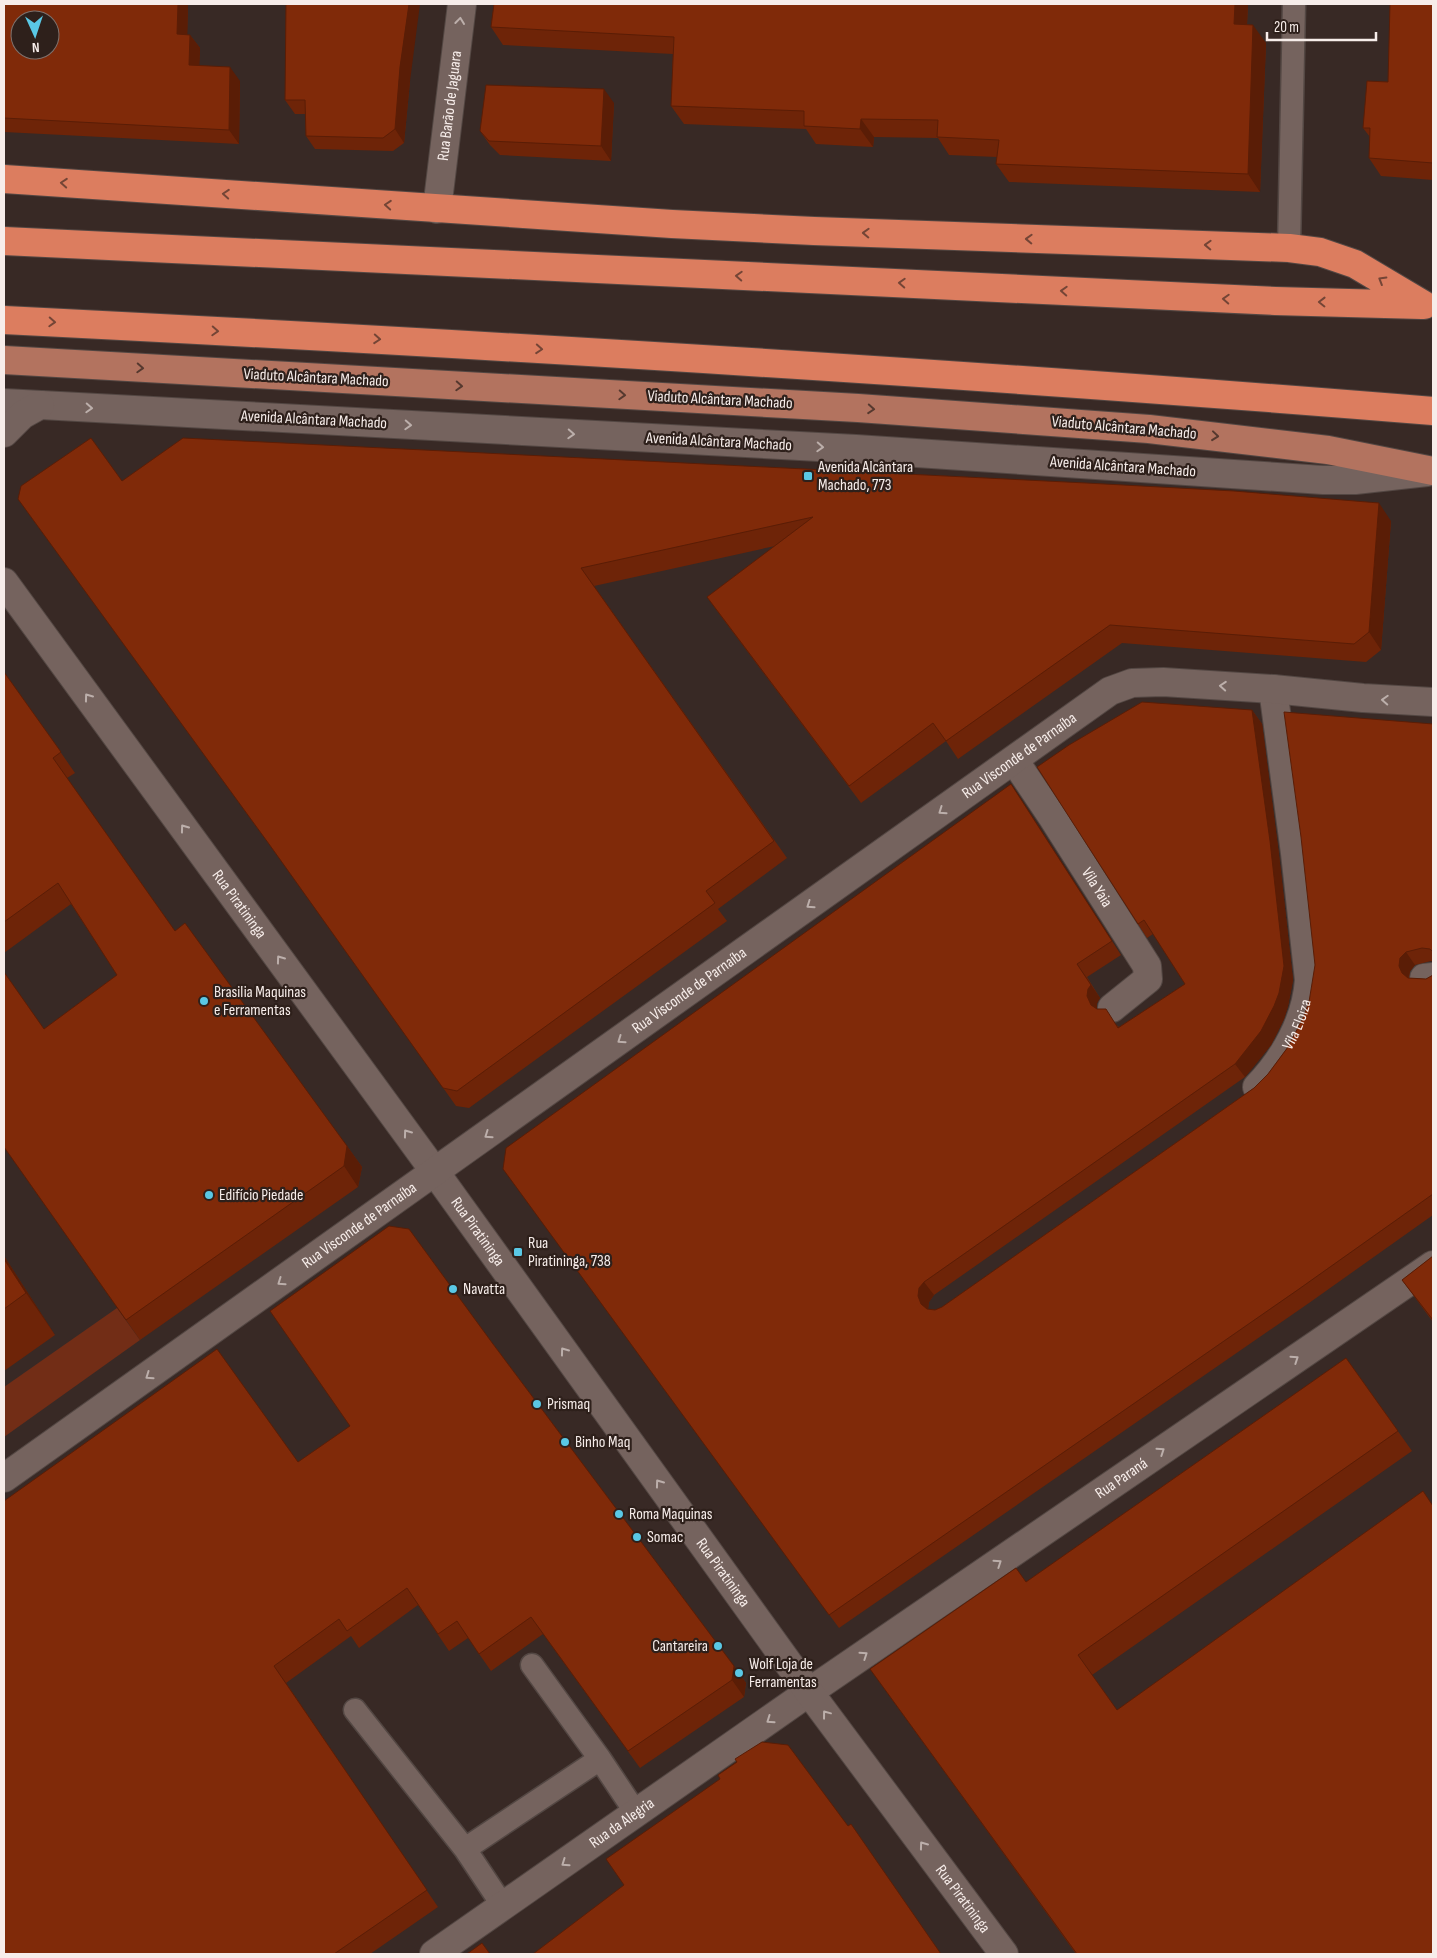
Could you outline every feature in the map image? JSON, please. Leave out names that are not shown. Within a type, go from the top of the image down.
[{"type":"highway","points":[[4,179],[672,224],[805,231],[1289,248],[1320,252],[1354,264],[1428,305]]},
{"type":"highway","points":[[4,241],[1275,301],[1428,305]]},
{"type":"highway","points":[[4,320],[327,336],[1079,383],[1433,411]]},
{"type":"main road","name":"Viaduto Alcântara Machado","points":[[4,360],[848,407],[1149,429],[1328,450],[1433,472]]},
{"type":"street","name":"Rua Barão de Jaguara","points":[[437,208],[462,4]]},
{"type":"street","name":"Avenida Alcântara Machado","points":[[4,403],[856,449],[1323,480],[1355,480],[1433,472]]},
{"type":"street","points":[[4,433],[22,415],[40,405]]},
{"type":"street","name":"Rua Piratininga","points":[[4,582],[435,1172],[810,1692],[1004,1954]]},
{"type":"street","name":"Rua Visconde de Parnaíba","points":[[4,1478],[1110,691],[1132,684],[1163,682],[1433,702]]},
{"type":"street","name":"Vila Eloiza","points":[[1239,1100],[1255,1089],[1272,1072],[1298,1027],[1308,994],[1309,980],[1296,863],[1273,689]]},
{"type":"street","name":"Vila Yaia","points":[[1014,760],[1147,966],[1148,979],[1112,1008]]},
{"type":"street","name":"Rua Paraná","points":[[810,1692],[1433,1264]]},
{"type":"street","name":"Rua da Alegria","points":[[434,1954],[810,1692]]},
{"type":"lane","points":[[1289,248],[1294,4]]},
{"type":"lane","points":[[532,1665],[600,1759],[636,1813]]},
{"type":"lane","points":[[355,1710],[465,1849],[503,1906]]},
{"type":"lane","points":[[465,1849],[600,1759]]},
{"type":"shaded area","points":[[117,1308],[140,1340],[4,1437],[4,1387]]},
{"type":"building","points":[[4,4],[178,4],[177,34],[190,35],[189,65],[230,67],[229,130],[4,118]]},
{"type":"building","points":[[286,4],[409,4],[400,67],[395,129],[383,138],[306,136],[305,100],[285,100]]},
{"type":"building","points":[[494,4],[1235,4],[1234,24],[1253,25],[1248,174],[996,164],[999,140],[937,137],[938,120],[861,119],[860,129],[804,126],[804,111],[671,106],[674,37],[491,27]]},
{"type":"building","points":[[1390,4],[1433,4],[1433,163],[1369,158],[1370,128],[1363,128],[1367,81],[1388,82]]},
{"type":"building","points":[[486,85],[604,89],[601,146],[489,141],[480,131]]},
{"type":"building","points":[[91,438],[122,481],[183,438],[1234,491],[1379,503],[1369,632],[1354,644],[1110,625],[946,741],[933,723],[849,786],[707,597],[813,517],[581,568],[774,841],[706,891],[715,903],[457,1091],[443,1088],[269,844],[18,499],[21,486]]},
{"type":"building","points":[[4,672],[61,752],[53,758],[175,931],[185,923],[347,1146],[344,1166],[126,1320],[4,1147],[4,972],[44,1029],[117,975],[58,883],[4,922]]},
{"type":"building","points":[[1142,702],[1252,710],[1270,841],[1284,966],[1279,993],[1261,1031],[1235,1064],[924,1282],[919,1288],[918,1296],[921,1304],[927,1309],[935,1310],[942,1307],[1254,1088],[1268,1074],[1288,1047],[1309,1002],[1315,965],[1301,837],[1284,712],[1433,724],[1433,952],[1430,949],[1422,948],[1406,952],[1400,958],[1399,966],[1402,973],[1408,978],[1426,979],[1433,975],[1433,1194],[829,1615],[503,1169],[506,1148],[1011,784],[1112,941],[1077,964],[1091,985],[1087,996],[1091,1005],[1097,1009],[1106,1009],[1118,1028],[1185,984],[1144,920],[1138,924],[1037,767],[1069,745]]},
{"type":"building","points":[[389,1226],[409,1229],[734,1666],[732,1680],[628,1751],[531,1617],[479,1654],[457,1621],[438,1634],[407,1588],[347,1631],[339,1619],[274,1666],[427,1890],[334,1954],[4,1954],[4,1501],[217,1349],[298,1462],[350,1426],[270,1311]]},
{"type":"building","points":[[1433,1256],[1433,1320],[1402,1280]]},
{"type":"building","points":[[4,1259],[26,1293],[4,1309]]},
{"type":"building","points":[[1346,1358],[1398,1431],[1078,1655],[1117,1710],[1423,1491],[1433,1506],[1433,1954],[1077,1954],[870,1669],[1016,1568],[1026,1582]]},
{"type":"building","points":[[762,1742],[788,1745],[848,1826],[851,1824],[941,1954],[533,1954],[624,1885],[606,1859],[720,1779],[718,1775],[737,1762],[735,1759]]},
{"type":"building","points":[[482,1943],[490,1954],[467,1954]]},
{"type":"place","name":"Avenida Alcântara Machado, 773","points":[[808,476]]},
{"type":"place","name":"Brasilia Maquinas e Ferramentas","points":[[204,1001]]},
{"type":"place","name":"Edifício Piedade","points":[[209,1195]]},
{"type":"place","name":"Rua Piratininga, 738","points":[[518,1252]]},
{"type":"place","name":"Navatta","points":[[453,1289]]},
{"type":"place","name":"Prismaq","points":[[537,1404]]},
{"type":"place","name":"Binho Maq","points":[[565,1442]]},
{"type":"place","name":"Roma Maquinas","points":[[619,1514]]},
{"type":"place","name":"Somac","points":[[637,1537]]},
{"type":"place","name":"Cantareira","points":[[718,1646]]},
{"type":"place","name":"Wolf Loja de Ferramentas","points":[[739,1673]]}]
